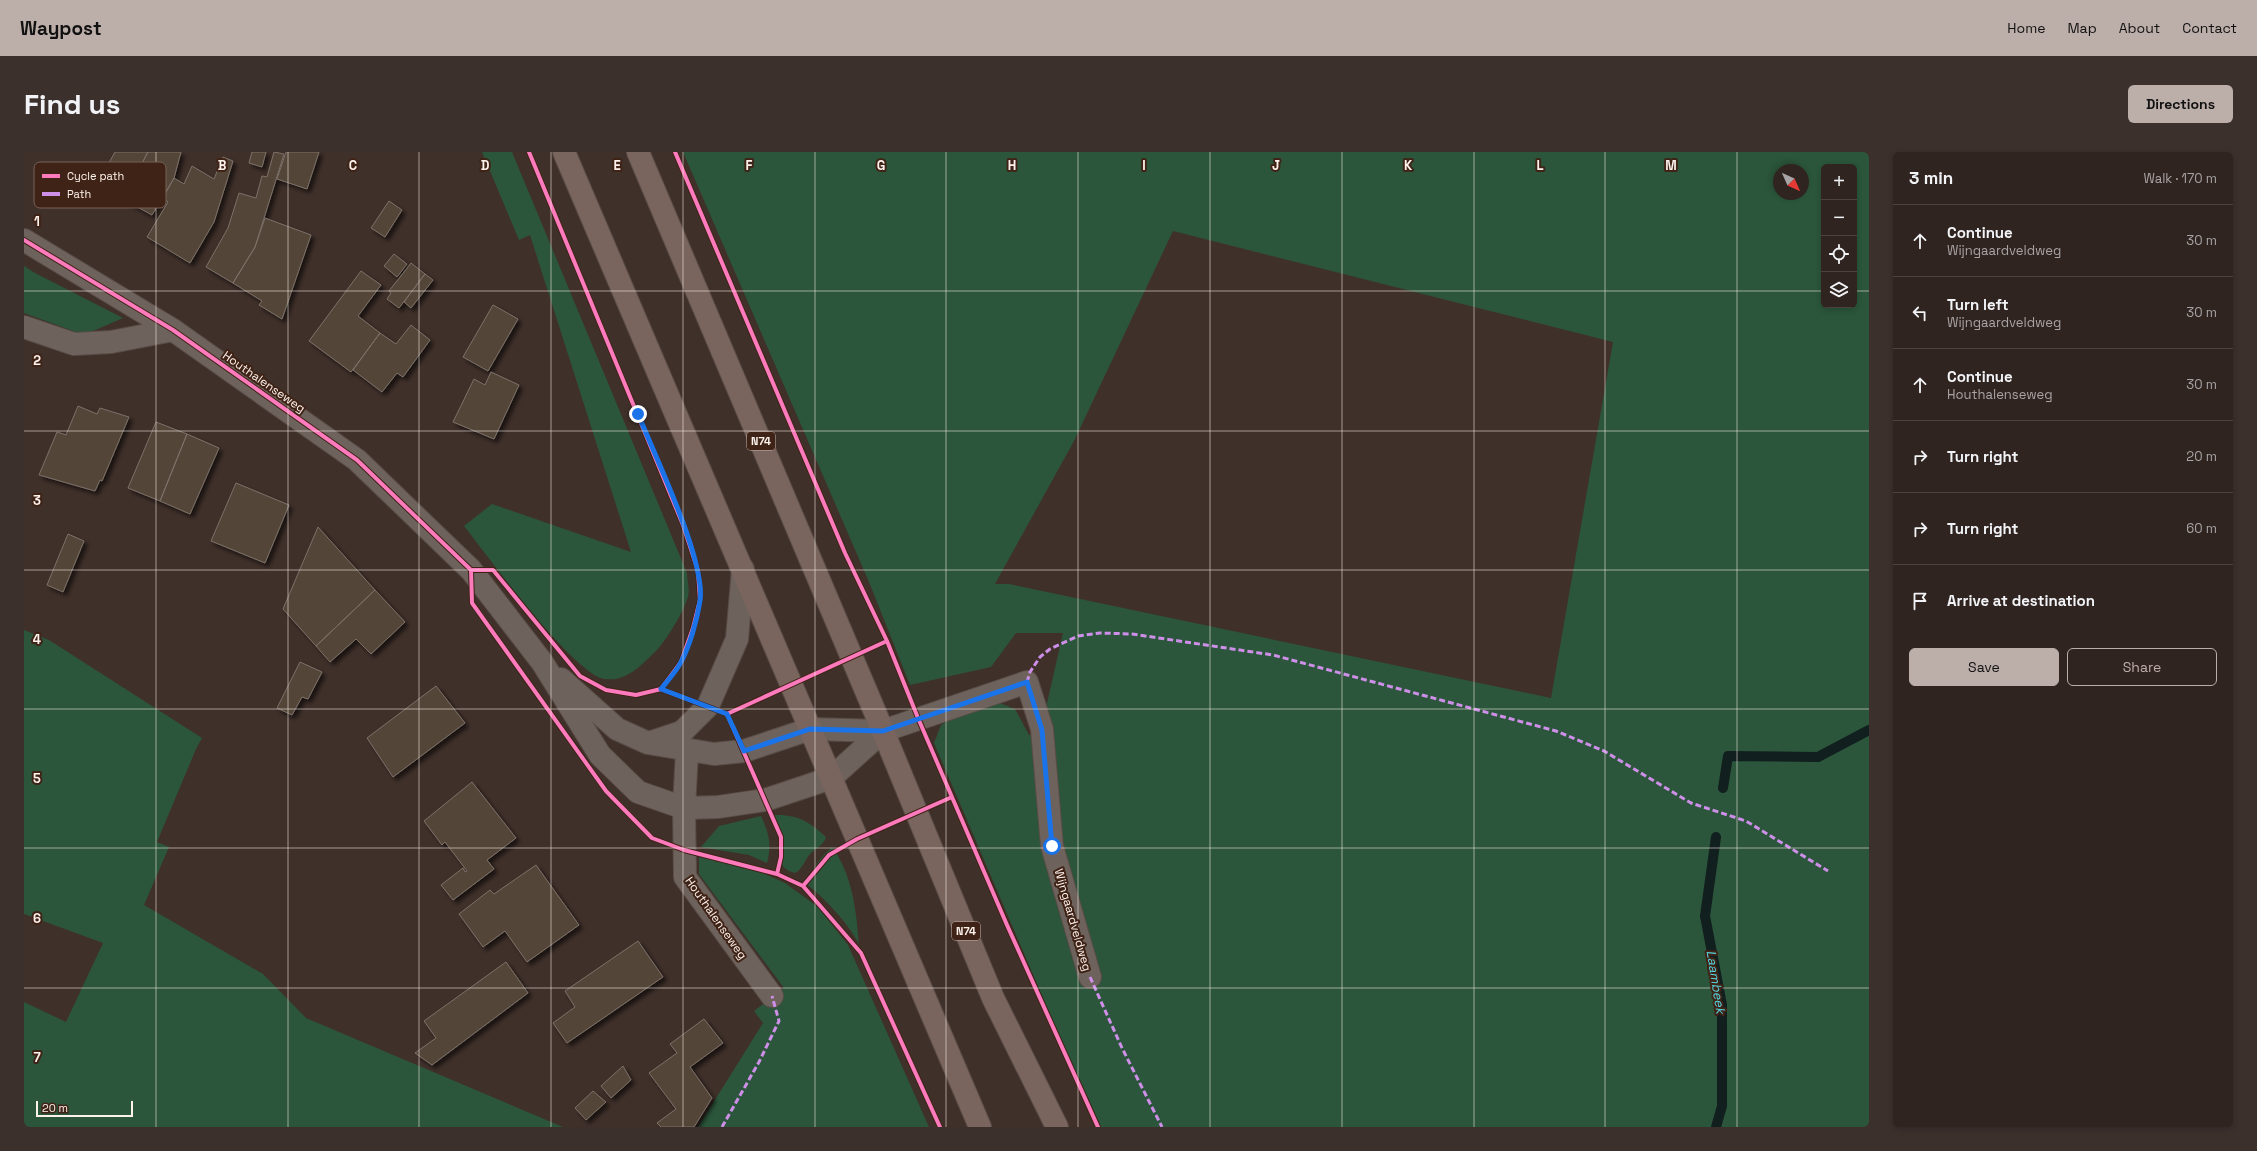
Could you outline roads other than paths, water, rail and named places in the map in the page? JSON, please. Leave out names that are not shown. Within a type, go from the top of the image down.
[{"type":"highway","points":[[564,152],[980,1127]]},
{"type":"highway","name":"N74","points":[[638,152],[883,731],[993,998],[1057,1127]]},
{"type":"street","name":"Houthalenseweg","points":[[24,240],[173,330],[357,460],[471,570],[542,662],[600,755],[638,792],[684,808],[718,807],[765,800],[831,778],[883,731]]},
{"type":"street","points":[[24,327],[74,344],[111,342],[173,330]]},
{"type":"street","points":[[648,743],[682,732],[708,706],[737,639],[743,569]]},
{"type":"street","name":"Houthalenseweg","points":[[542,662],[617,729],[648,743],[687,751],[714,754],[744,751],[810,729],[883,731]]},
{"type":"street","name":"Wijngaardveldweg","points":[[883,731],[1027,682],[1042,730],[1052,846],[1090,977]]},
{"type":"street","name":"Houthalenseweg","points":[[687,751],[684,808],[685,877],[772,996]]},
{"type":"waterway","name":"Laambeek","points":[[1723,788],[1728,756],[1818,757],[1869,730]]},
{"type":"waterway","name":"Laambeek","points":[[1716,837],[1705,916],[1722,1005],[1722,1106],[1716,1127]]}]
